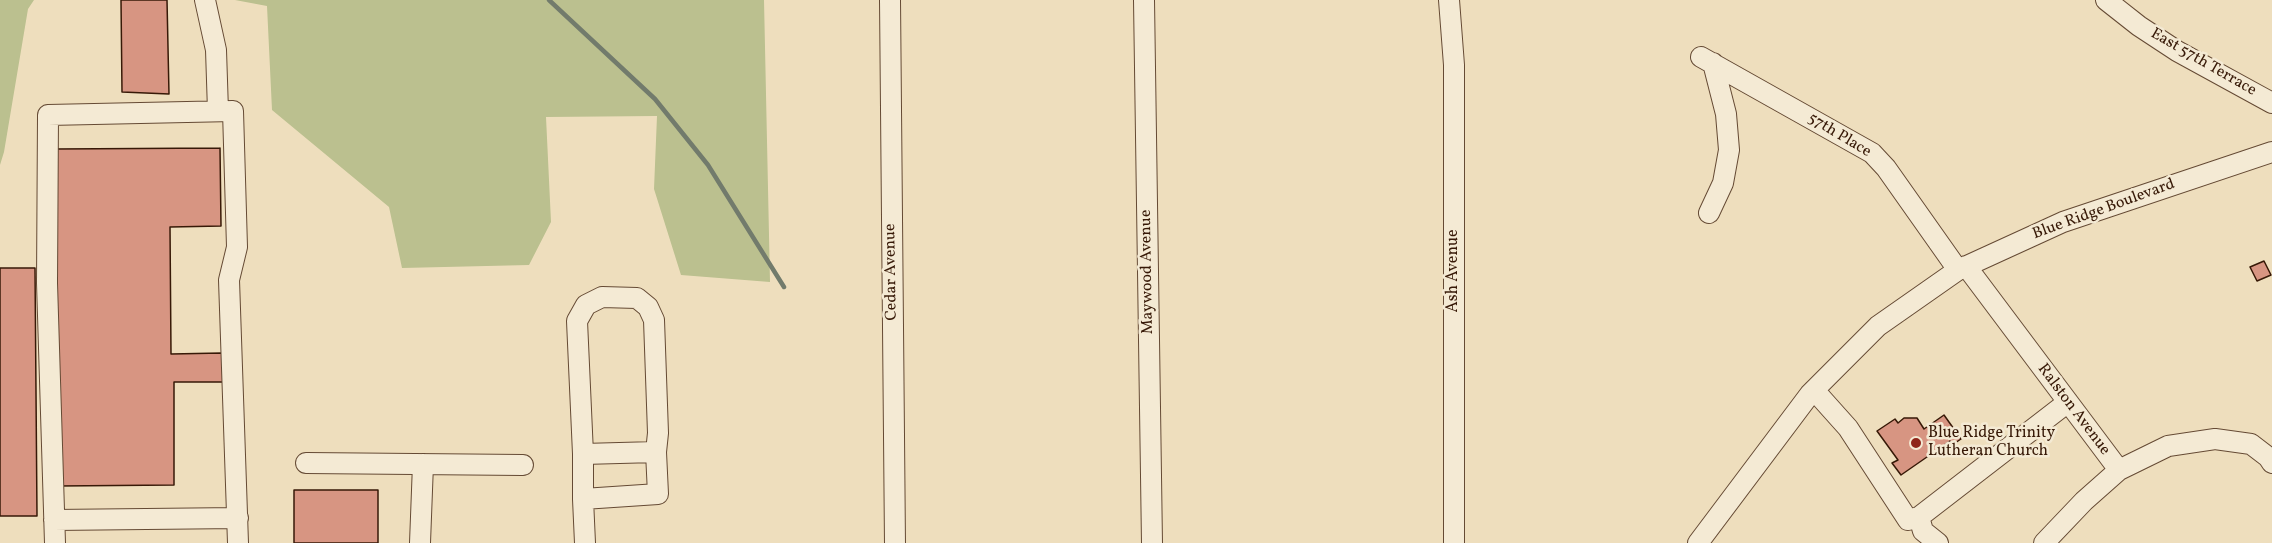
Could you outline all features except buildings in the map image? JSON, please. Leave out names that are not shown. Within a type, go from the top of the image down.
[{"type":"street","points":[[205,0],[216,50],[218,111]]},
{"type":"street","name":"Cedar Avenue","points":[[890,0],[895,543]]},
{"type":"street","name":"Maywood Avenue","points":[[1144,0],[1152,543]]},
{"type":"street","name":"Ash Avenue","points":[[1449,0],[1454,65],[1454,543]]},
{"type":"street","name":"East 57th Terrace","points":[[2106,0],[2176,51],[2272,103]]},
{"type":"street","name":"57th Place","points":[[1709,213],[1723,183],[1729,150],[1726,114],[1707,60],[1872,153],[1962,268]]},
{"type":"street","points":[[55,543],[47,283],[48,115],[233,111],[237,247],[229,280],[238,543]]},
{"type":"street","name":"Blue Ridge Boulevard","points":[[1698,543],[1814,390],[1878,326],[1962,268],[2062,222],[2272,152]]},
{"type":"street","name":"Ralston Avenue","points":[[1962,268],[2119,470],[2084,501],[2044,543]]},
{"type":"street","points":[[583,499],[658,494],[654,320],[648,307],[637,298],[602,297],[586,305],[577,321],[583,454],[583,499],[585,543]]},
{"type":"street","points":[[1814,390],[1848,428],[1923,531],[1938,543]]},
{"type":"street","points":[[1914,519],[2068,402]]},
{"type":"street","points":[[2119,470],[2168,446],[2215,439],[2251,444],[2272,463]]},
{"type":"street","points":[[583,454],[656,452]]},
{"type":"street","points":[[306,463],[523,465]]},
{"type":"street","points":[[420,543],[423,464]]},
{"type":"street","points":[[54,520],[238,518]]},
{"type":"green space","points":[[0,0],[34,0],[28,9],[0,165]]},
{"type":"green space","points":[[235,0],[764,0],[770,282],[681,275],[654,189],[657,116],[546,117],[551,222],[529,265],[402,268],[389,207],[272,110],[267,6]]},
{"type":"waterway","points":[[549,0],[655,99],[708,165],[784,287]]},
{"type":"place","name":"Blue Ridge Trinity Lutheran Church","points":[[1916,443]]}]
